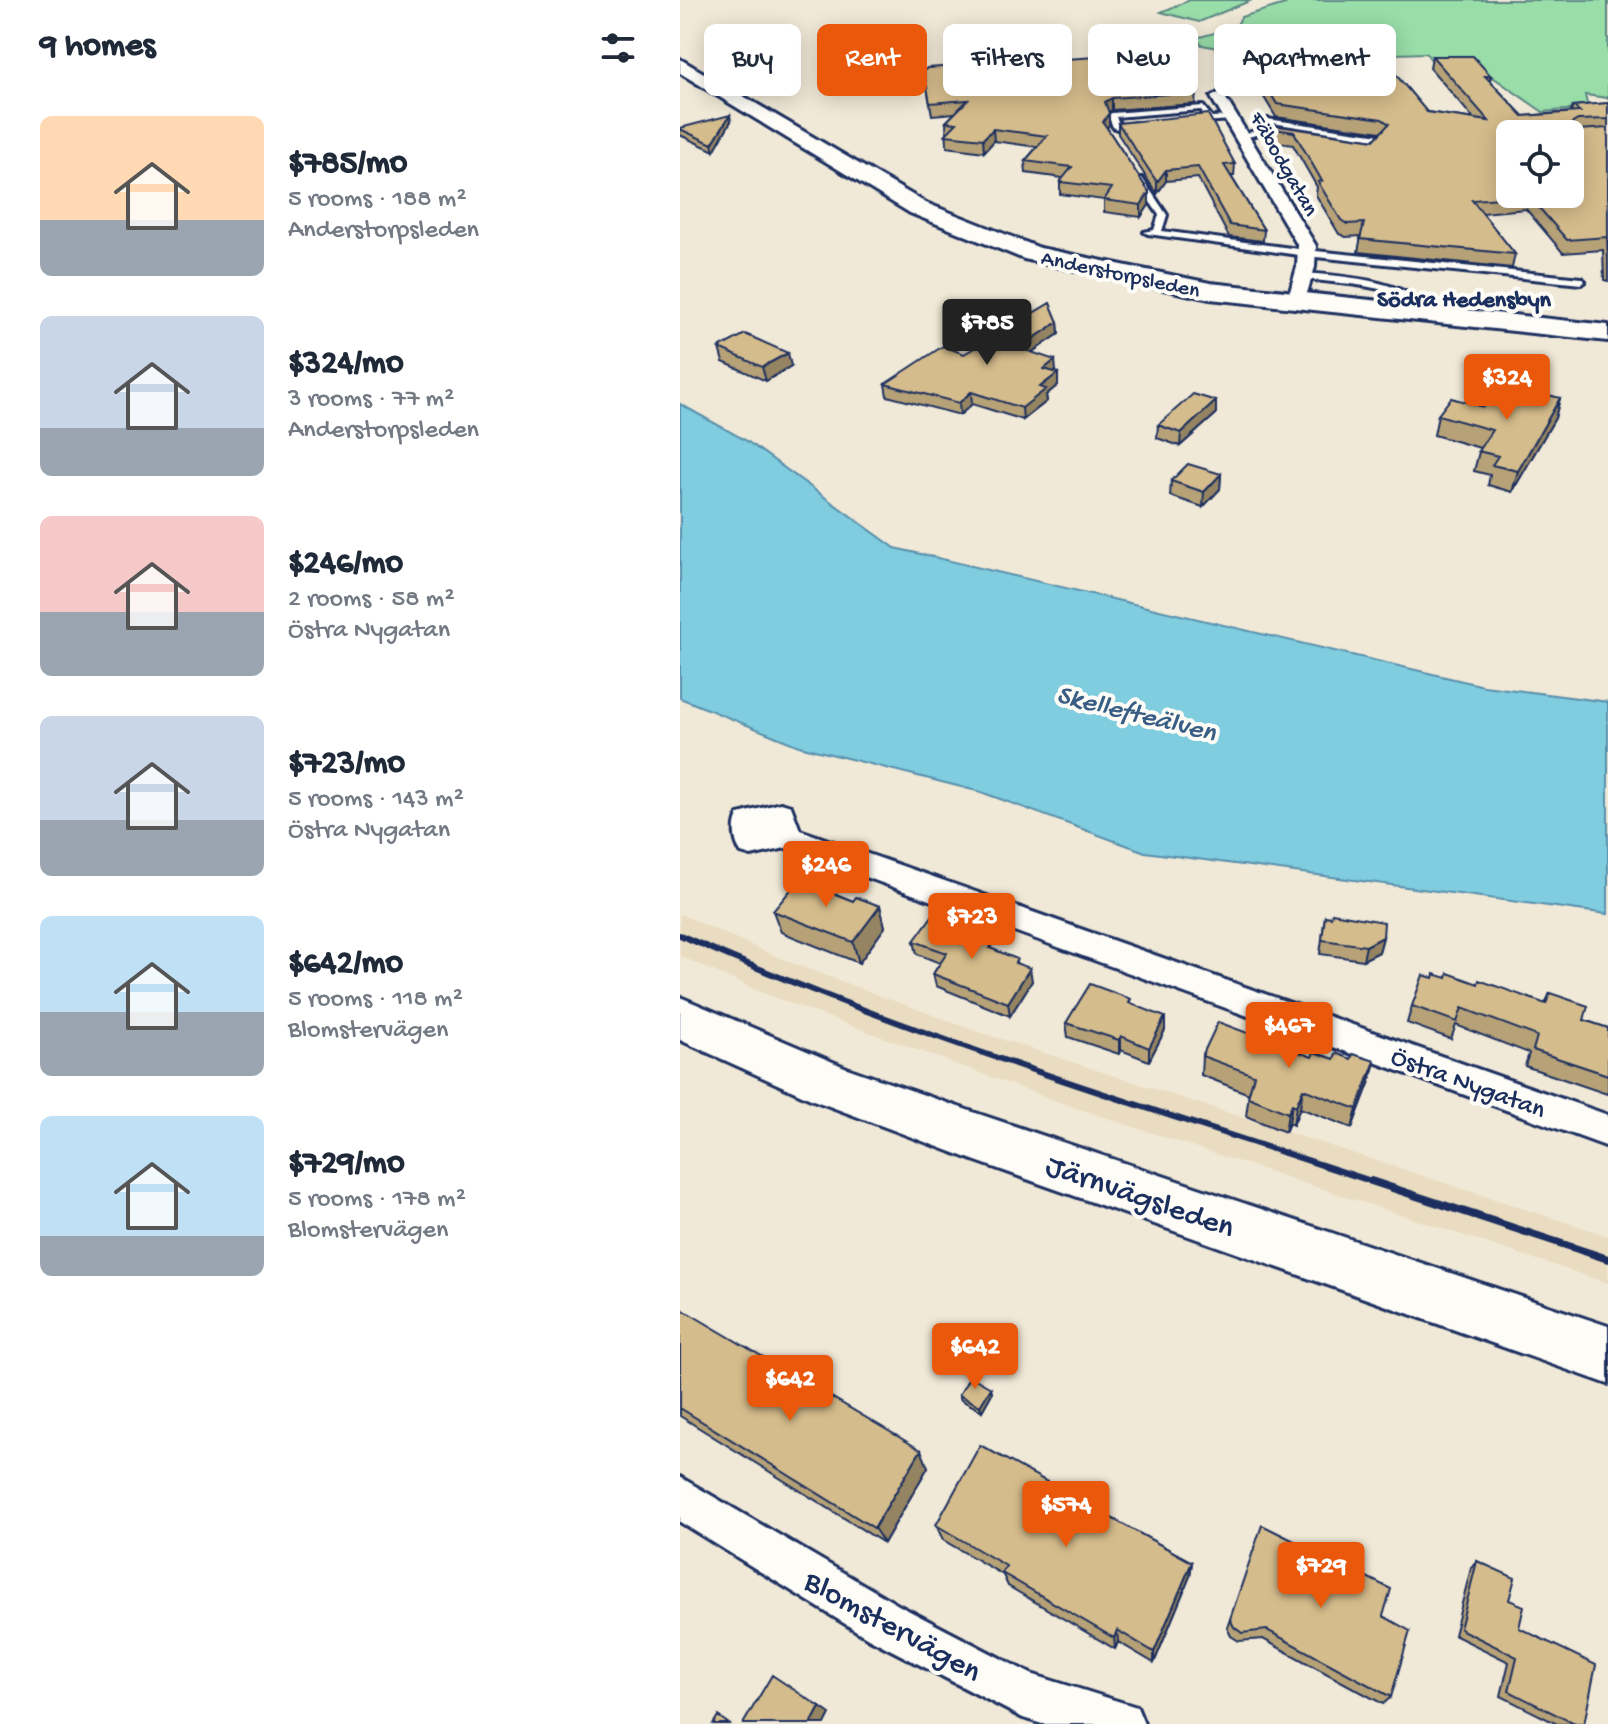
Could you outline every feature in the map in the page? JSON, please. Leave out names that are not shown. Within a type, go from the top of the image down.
[{"type":"main road","name":"Anderstorpsleden","points":[[680,65],[918,208],[1033,254],[1210,291],[1608,333]]},
{"type":"main road","name":"Järnvägsleden","points":[[680,1018],[831,1084],[973,1136],[1608,1355]]},
{"type":"street","name":"Fäbodgatan","points":[[1218,97],[1307,246],[1304,276],[1296,302]]},
{"type":"street","name":"Östra Nygatan","points":[[787,837],[1608,1131]]},
{"type":"street","name":"Blomstervägen","points":[[680,1498],[884,1622],[1023,1695],[1120,1724]]},
{"type":"lane","points":[[1117,127],[1112,115],[1203,108],[1210,120]]},
{"type":"lane","points":[[1179,122],[1231,118]]},
{"type":"lane","points":[[1262,131],[1270,121],[1380,137],[1373,148],[1359,146]]},
{"type":"lane","points":[[1116,141],[1110,132],[1117,127],[1148,125]]},
{"type":"lane","points":[[1242,137],[1262,131],[1290,136]]},
{"type":"lane","points":[[1134,171],[1163,215],[1152,232],[1306,253],[1581,281]]},
{"type":"lane","points":[[1304,276],[1363,280],[1399,290],[1417,298],[1438,316]]},
{"type":"shaded area","points":[[680,914],[789,962],[973,1030],[1608,1236],[1608,1283],[1067,1105],[765,994],[680,956]]},
{"type":"green space","points":[[1190,0],[1252,0],[1199,22],[1161,12]]},
{"type":"green space","points":[[1281,0],[1608,0],[1608,98],[1585,95],[1588,108],[1543,112],[1474,64],[1434,64],[1426,53],[1396,54],[1396,24],[1238,24],[1241,17],[1285,4]]},
{"type":"green space","points":[[1214,33],[1214,47],[1202,45],[1198,37]]},
{"type":"water","name":"Skellefteälven","points":[[680,404],[747,441],[895,548],[1484,686],[1608,702],[1608,914],[1145,852],[981,792],[799,746],[680,698]]},
{"type":"building","points":[[1432,56],[1473,56],[1491,76],[1485,76],[1523,116],[1580,112],[1573,106],[1608,103],[1608,119],[1496,120],[1496,198],[1472,200],[1515,254],[1360,239],[1364,223],[1347,224],[1341,220],[1294,132],[1268,128],[1271,125],[1374,140],[1389,124],[1382,119],[1277,104],[1272,96],[1396,96],[1396,75],[1427,112],[1489,121]]},
{"type":"building","points":[[1088,58],[1088,96],[1140,96],[1112,98],[1105,102],[1109,113],[1103,122],[1149,192],[1141,205],[1104,200],[1112,188],[1060,182],[1072,167],[1025,161],[1047,136],[993,129],[983,139],[945,135],[957,123],[946,122],[968,100],[930,103],[927,68],[943,67],[943,96],[1072,96],[1072,59]]},
{"type":"building","points":[[1208,114],[1235,164],[1224,165],[1264,230],[1230,225],[1198,167],[1166,170],[1157,182],[1118,123]]},
{"type":"building","points":[[730,115],[712,144],[680,129],[680,128]]},
{"type":"building","points":[[1608,128],[1608,261],[1607,237],[1567,240],[1539,208],[1584,208],[1584,130]]},
{"type":"building","points":[[1050,303],[1058,322],[1019,348],[1055,360],[1044,369],[1058,373],[1040,387],[1046,389],[1022,408],[971,392],[959,403],[885,384],[943,346],[964,354]]},
{"type":"building","points":[[745,334],[788,353],[762,367],[719,348]]},
{"type":"building","points":[[1500,383],[1560,398],[1518,471],[1492,465],[1498,456],[1478,451],[1492,430],[1438,415],[1451,398],[1484,407]]},
{"type":"building","points":[[1193,394],[1216,401],[1181,433],[1158,425]]},
{"type":"building","points":[[1188,464],[1221,474],[1204,492],[1171,481]]},
{"type":"building","points":[[819,869],[820,888],[853,901],[856,897],[880,906],[853,942],[773,911],[803,875]]},
{"type":"building","points":[[1332,913],[1384,922],[1383,937],[1366,946],[1322,940],[1325,916],[1331,917]]},
{"type":"building","points":[[933,915],[957,924],[954,928],[993,943],[990,948],[1030,968],[1008,1003],[933,974],[947,953],[914,941]]},
{"type":"building","points":[[1448,973],[1478,984],[1479,980],[1546,1004],[1550,993],[1588,1006],[1584,1020],[1608,1028],[1608,1075],[1533,1050],[1537,1036],[1462,1008],[1457,1022],[1412,1006],[1423,975],[1447,978]]},
{"type":"building","points":[[1090,984],[1131,999],[1129,1003],[1165,1017],[1149,1048],[1121,1036],[1119,1040],[1066,1023]]},
{"type":"building","points":[[1218,1022],[1312,1057],[1314,1052],[1334,1059],[1336,1053],[1351,1059],[1353,1054],[1375,1061],[1357,1109],[1303,1089],[1296,1106],[1292,1104],[1288,1113],[1248,1097],[1254,1075],[1202,1056]]},
{"type":"building","points":[[680,1308],[921,1450],[874,1528],[680,1408]]},
{"type":"building","points":[[970,1376],[991,1388],[980,1406],[959,1395]]},
{"type":"building","points":[[980,1445],[1071,1495],[1079,1491],[1098,1501],[1104,1514],[1192,1562],[1154,1652],[1117,1630],[1114,1638],[1002,1573],[1006,1566],[936,1525]]},
{"type":"building","points":[[1262,1525],[1391,1589],[1383,1616],[1410,1631],[1391,1697],[1267,1630],[1242,1633],[1234,1627],[1230,1619]]},
{"type":"building","points":[[1477,1561],[1515,1578],[1509,1600],[1524,1606],[1519,1628],[1596,1665],[1584,1724],[1575,1724],[1509,1691],[1517,1657],[1460,1629]]},
{"type":"building","points":[[772,1675],[820,1707],[811,1724],[743,1724]]},
{"type":"building","points":[[718,1716],[729,1724],[713,1724]]},
{"type":"railway","points":[[680,935],[938,1037],[1377,1183]]},
{"type":"railway","points":[[1371,1181],[1608,1259]]},
{"type":"district","name":"Södra Hedensbyn","points":[[1464,298]]}]
